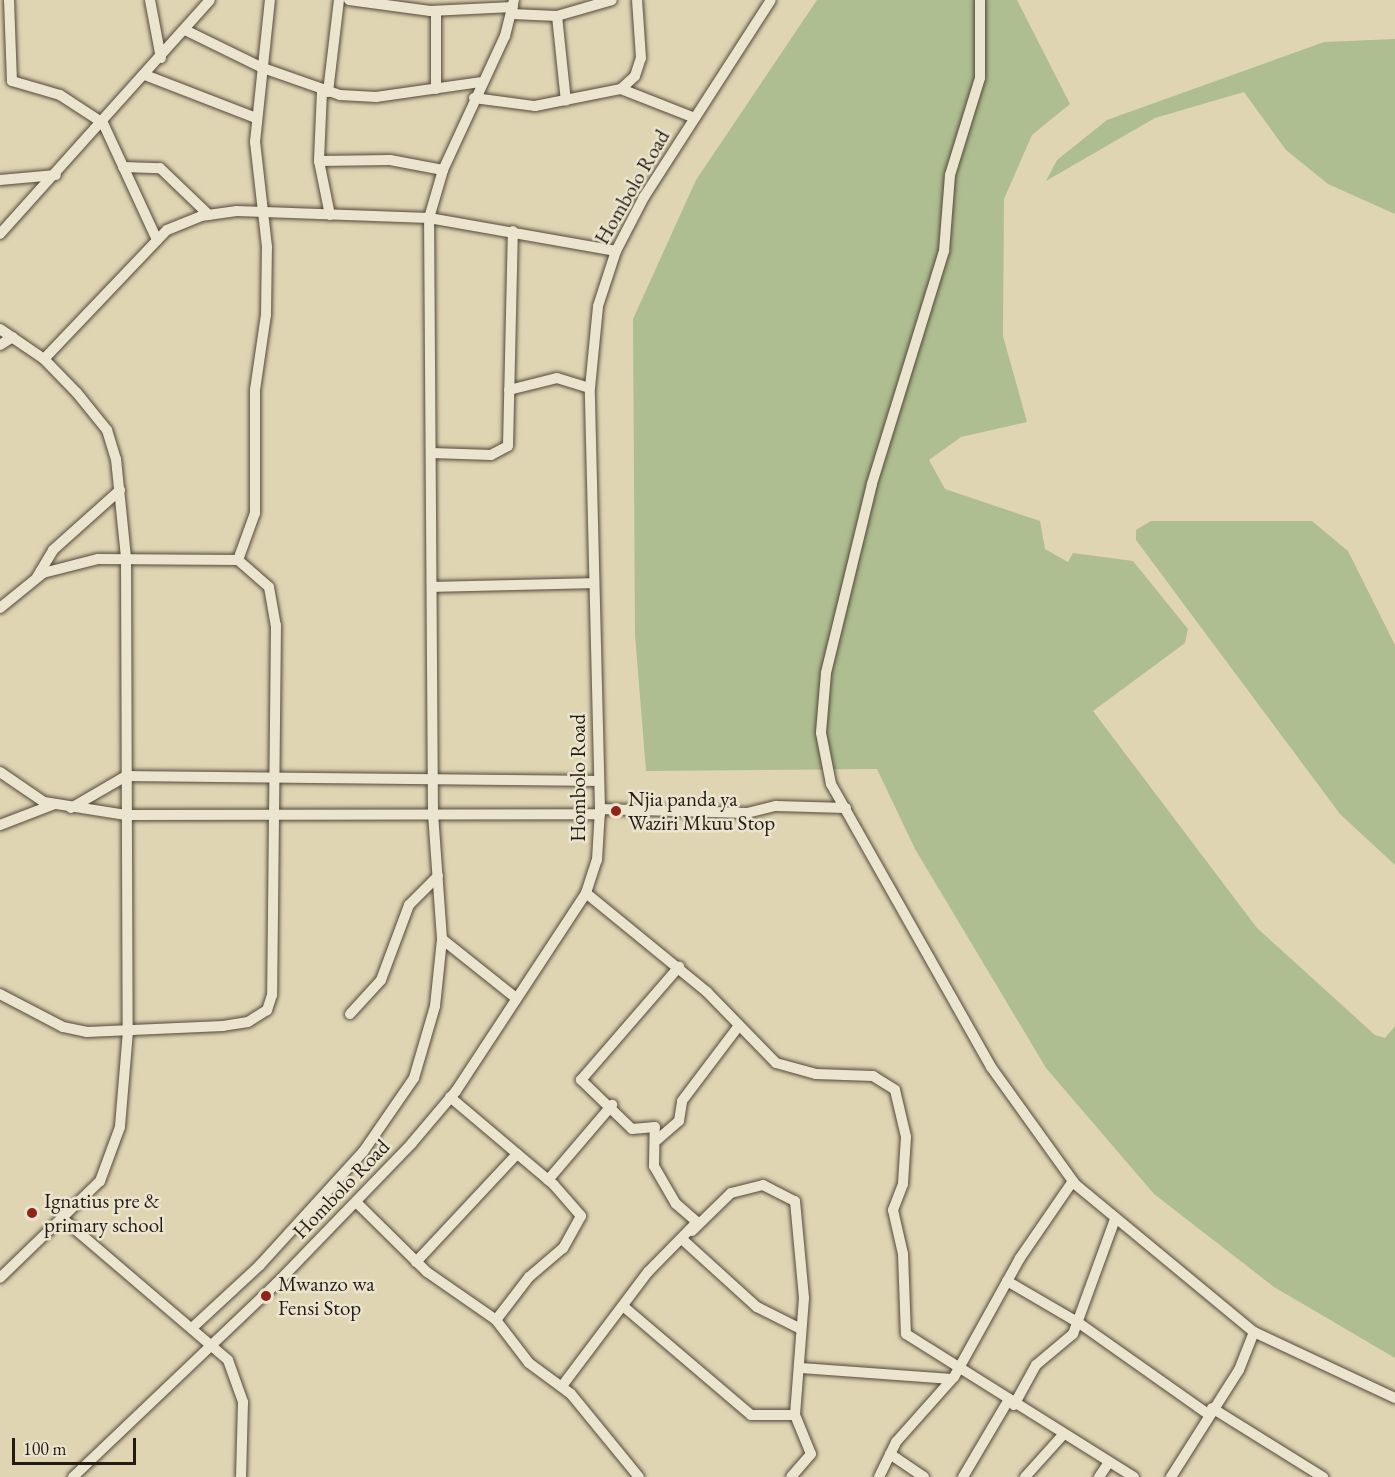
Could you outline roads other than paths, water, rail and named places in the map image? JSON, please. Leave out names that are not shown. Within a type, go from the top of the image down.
[{"type":"street","points":[[9,0],[6,81],[60,94],[103,123],[157,240]]},
{"type":"street","points":[[150,0],[161,58]]},
{"type":"street","points":[[0,234],[103,123],[210,0]]},
{"type":"street","points":[[238,560],[255,513],[255,390],[266,305],[256,118],[270,0]]},
{"type":"street","points":[[330,215],[319,161],[325,92],[339,0]]},
{"type":"street","points":[[349,0],[436,11],[513,7],[557,16],[612,0]]},
{"type":"street","points":[[474,98],[524,107],[621,89],[635,76],[641,58],[637,0]]},
{"type":"street","name":"Hombolo Road","points":[[73,1477],[356,1202],[450,1098],[586,893],[597,860],[600,811],[590,388],[598,306],[616,250],[695,118],[770,0]]},
{"type":"street","points":[[980,0],[980,78],[950,175],[944,251],[872,484],[826,673],[821,733],[831,784],[991,1067],[1073,1181],[1114,1219],[1254,1332],[1395,1398]]},
{"type":"street","points":[[192,1329],[324,1197],[402,1099],[427,1035],[442,939],[433,814],[434,587],[429,218],[442,170],[483,82],[513,7]]},
{"type":"street","points":[[436,11],[436,89]]},
{"type":"street","points":[[557,16],[566,101]]},
{"type":"street","points":[[185,30],[263,68],[325,92],[376,97],[483,82]]},
{"type":"street","points":[[145,75],[256,118]]},
{"type":"street","points":[[621,89],[695,118]]},
{"type":"street","points":[[319,161],[390,160],[442,170]]},
{"type":"street","points":[[123,167],[160,168],[209,215]]},
{"type":"street","points":[[0,180],[56,175]]},
{"type":"street","points":[[44,359],[157,240],[209,215],[261,212],[429,218],[616,250]]},
{"type":"street","points":[[432,453],[481,455],[504,450],[509,390],[513,231]]},
{"type":"street","points":[[0,329],[44,359],[107,430],[120,490],[126,558],[128,1031],[113,1156],[100,1181],[0,1278]]},
{"type":"street","points":[[0,345],[13,337]]},
{"type":"street","points":[[509,390],[557,378],[590,388]]},
{"type":"street","points":[[0,608],[37,578],[53,550],[120,490]]},
{"type":"street","points":[[0,994],[63,1027],[128,1031],[223,1026],[248,1022],[267,1010],[272,995],[271,776],[275,607],[258,573],[238,560],[126,558],[98,559],[37,578]]},
{"type":"street","points":[[434,587],[594,583]]},
{"type":"street","points":[[0,772],[33,797],[71,808],[126,815],[600,811],[747,813],[776,806],[846,808]]},
{"type":"street","points":[[71,808],[126,776],[433,776],[599,781]]},
{"type":"street","points":[[0,825],[55,804]]},
{"type":"street","points":[[350,1014],[381,980],[410,905],[438,876]]},
{"type":"street","points":[[586,893],[679,968],[738,1027],[789,1068],[873,1076],[895,1090],[906,1137],[904,1178],[893,1210],[903,1254],[906,1334],[955,1375],[1011,1403],[1134,1477]]},
{"type":"street","points":[[442,939],[516,998]]},
{"type":"street","points":[[679,968],[581,1080],[612,1105],[632,1130],[655,1127],[657,1140],[654,1166],[676,1204],[696,1220],[692,1231]]},
{"type":"street","points":[[657,1140],[680,1121],[682,1101],[738,1027]]},
{"type":"street","points":[[450,1098],[548,1180],[581,1216],[563,1248],[529,1277],[496,1320]]},
{"type":"street","points":[[548,1180],[612,1105]]},
{"type":"street","points":[[416,1262],[517,1154]]},
{"type":"street","points":[[879,1477],[890,1454],[955,1375],[1007,1281],[1073,1181]]},
{"type":"street","points":[[562,1386],[648,1272],[731,1193],[763,1185],[795,1201],[804,1298],[801,1368],[795,1416],[811,1454],[791,1477]]},
{"type":"street","points":[[356,1202],[416,1262],[496,1320],[529,1363],[562,1386],[639,1477]]},
{"type":"street","points":[[63,1219],[211,1345],[234,1370],[243,1402],[240,1477]]},
{"type":"street","points":[[963,1477],[1031,1371],[1070,1339],[1079,1323],[1114,1219]]},
{"type":"street","points":[[683,1240],[757,1307],[801,1329]]},
{"type":"street","points":[[1007,1281],[1079,1323],[1210,1411],[1323,1477]]},
{"type":"street","points":[[623,1306],[751,1415],[795,1416]]},
{"type":"street","points":[[1172,1477],[1210,1411],[1239,1370],[1254,1332]]},
{"type":"street","points":[[801,1368],[955,1375]]},
{"type":"street","points":[[1025,1477],[1063,1434]]},
{"type":"street","points":[[890,1454],[924,1477]]},
{"type":"street","points":[[1099,1477],[1109,1462]]},
{"type":"place","name":"Njia panda ya Waziri Mkuu Stop","points":[[616,811]]},
{"type":"place","name":"Ignatius pre & primary school","points":[[32,1213]]},
{"type":"place","name":"Mwanzo wa Fensi Stop","points":[[266,1296]]}]
